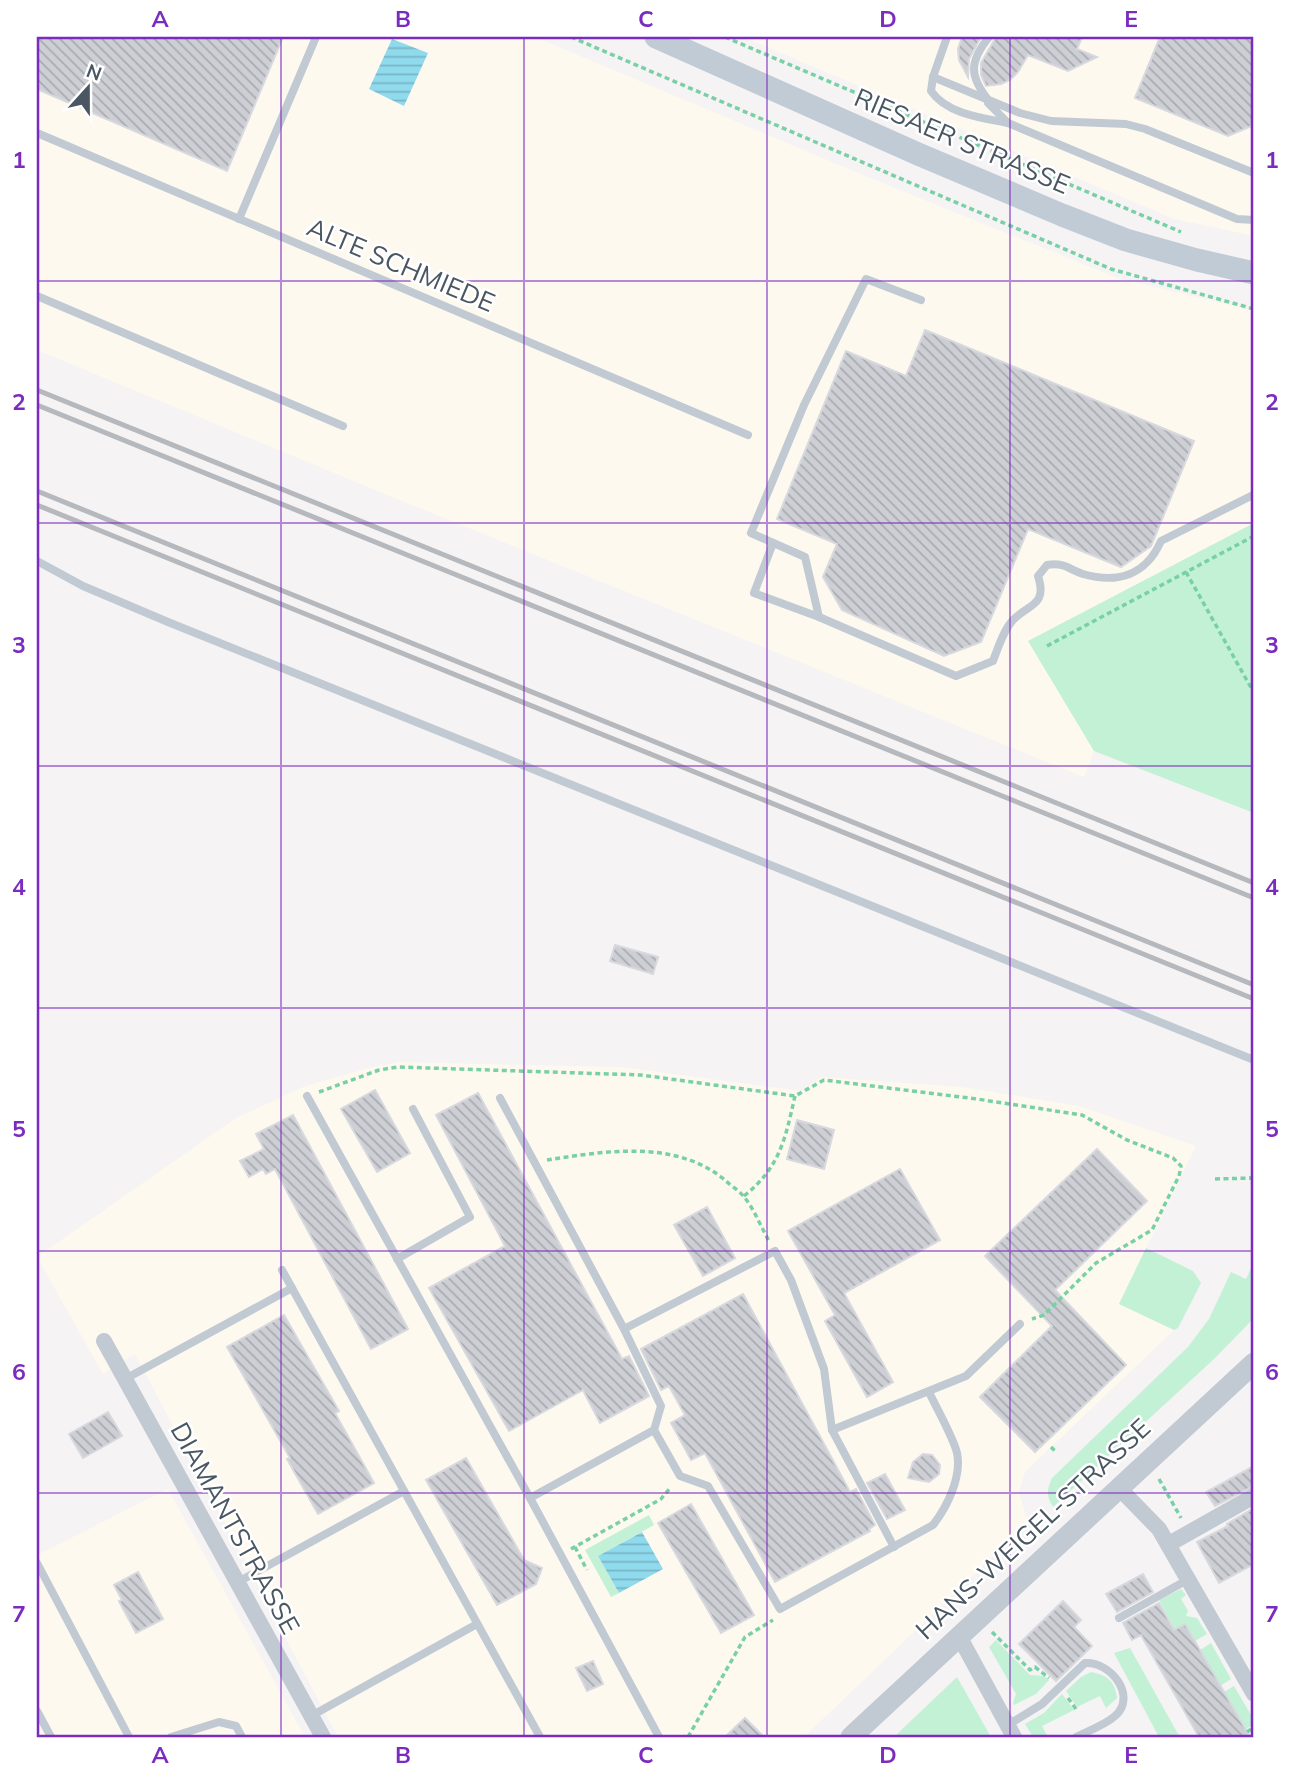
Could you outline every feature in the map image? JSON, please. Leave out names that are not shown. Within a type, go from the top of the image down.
[{"type":"main road","name":"RIESAER STRASSE","points":[[656,37],[1062,215],[1126,240],[1254,273]]},
{"type":"street","name":"DIAMANTSTRASSE","points":[[104,1342],[323,1737]]},
{"type":"street","name":"HANS-WEIGEL-STRASSE","points":[[851,1737],[1254,1363]]},
{"type":"street","points":[[1119,1488],[1159,1529],[1169,1544],[1254,1694]]},
{"type":"street","points":[[1169,1544],[1254,1496]]},
{"type":"street","points":[[959,1636],[1011,1731]]},
{"type":"lane","points":[[239,219],[316,37]]},
{"type":"lane","points":[[947,37],[933,76],[931,90],[936,98],[951,107],[975,116],[1008,123],[1237,219],[1254,220]]},
{"type":"lane","points":[[989,37],[975,59],[974,77],[988,103],[1008,123]]},
{"type":"lane","points":[[933,76],[1020,113],[1051,121],[1126,124],[1254,173]]},
{"type":"lane","name":"ALTE SCHMIEDE","points":[[37,133],[748,435]]},
{"type":"lane","points":[[818,617],[805,557],[751,533],[804,405],[866,279],[920,300]]},
{"type":"lane","points":[[37,296],[344,426]]},
{"type":"lane","points":[[773,543],[754,593],[818,617],[956,676],[993,661],[1006,629],[1022,612],[1033,607],[1039,597],[1041,584],[1038,576],[1047,565],[1059,563],[1082,574],[1122,578],[1141,569],[1156,554],[1161,541],[1253,495]]},
{"type":"lane","points":[[37,561],[83,586],[168,622],[1254,1060]]},
{"type":"lane","points":[[307,1097],[530,1498],[659,1737]]},
{"type":"lane","points":[[500,1098],[624,1329],[661,1406],[654,1430],[530,1498]]},
{"type":"lane","points":[[397,1259],[470,1217],[413,1109]]},
{"type":"lane","points":[[624,1329],[775,1251],[791,1280],[824,1369],[832,1430],[894,1547]]},
{"type":"lane","points":[[282,1270],[540,1737]]},
{"type":"lane","points":[[125,1379],[292,1288]]},
{"type":"lane","points":[[832,1430],[966,1376],[1020,1324]]},
{"type":"lane","points":[[654,1430],[680,1476],[708,1486],[780,1609],[933,1525],[947,1506],[955,1481],[958,1453],[929,1392]]},
{"type":"lane","points":[[237,1582],[404,1491]]},
{"type":"lane","points":[[37,1563],[129,1737]]},
{"type":"lane","points":[[1119,1619],[1189,1579]]},
{"type":"lane","points":[[311,1716],[477,1624]]},
{"type":"lane","points":[[1011,1731],[1085,1663],[1093,1662],[1118,1679],[1124,1695],[1123,1705],[1116,1715],[1076,1737]]},
{"type":"lane","points":[[37,1711],[51,1737]]},
{"type":"lane","points":[[171,1737],[219,1721],[236,1726],[243,1737]]},
{"type":"path","points":[[571,37],[1111,269],[1254,309]]},
{"type":"path","points":[[725,37],[1190,236]]},
{"type":"path","points":[[1048,646],[1254,536]]},
{"type":"path","points":[[1186,572],[1254,694]]},
{"type":"path","points":[[307,1097],[379,1070],[398,1067],[641,1075],[795,1096],[824,1080],[1082,1115],[1126,1140],[1173,1158],[1181,1167],[1179,1176],[1152,1230],[1096,1263],[1044,1315],[1020,1324]]},
{"type":"path","points":[[744,1196],[762,1181],[777,1160],[786,1139],[795,1096]]},
{"type":"path","points":[[534,1162],[598,1152],[639,1151],[678,1156],[711,1169],[744,1196],[775,1251]]},
{"type":"path","points":[[1215,1180],[1253,1178],[1254,1190]]},
{"type":"path","points":[[1051,1447],[1057,1453]]},
{"type":"path","points":[[1149,1462],[1184,1523],[1186,1534]]},
{"type":"path","points":[[560,1555],[662,1499],[680,1476]]},
{"type":"path","points":[[688,1737],[745,1637],[773,1621],[780,1609]]},
{"type":"path","points":[[978,1618],[1030,1670],[1035,1667],[1060,1686]]},
{"type":"path","points":[[1247,1732],[1254,1727]]},
{"type":"shaded area","points":[[37,37],[535,37],[875,180],[1118,278],[1254,311],[1254,523],[1028,641],[1094,751],[1084,777],[37,350]]},
{"type":"shaded area","points":[[743,37],[1254,37],[1254,236],[1174,219]]},
{"type":"shaded area","points":[[398,1062],[622,1067],[801,1091],[822,1077],[962,1087],[1079,1106],[1196,1146],[1119,1304],[1174,1330],[1025,1472],[1019,1492],[1028,1523],[804,1737],[338,1737],[135,1354],[103,1374],[37,1257],[236,1118],[305,1086]]},
{"type":"shaded area","points":[[168,1489],[305,1737],[37,1737],[37,1555]]},
{"type":"green space","points":[[1254,523],[1254,813],[1094,751],[1028,641]]},
{"type":"green space","points":[[1146,1248],[1193,1271],[1201,1283],[1178,1328],[1174,1330],[1119,1304]]},
{"type":"green space","points":[[1254,1262],[1254,1318],[1214,1359],[1053,1507],[1048,1492],[1052,1478],[1188,1347],[1209,1319],[1231,1272],[1246,1279]]},
{"type":"green space","points":[[649,1515],[654,1525],[598,1556],[619,1593],[611,1597],[585,1550]]},
{"type":"green space","points":[[1181,1589],[1186,1595],[1181,1599],[1188,1611],[1186,1616],[1197,1618],[1207,1634],[1195,1641],[1185,1624],[1175,1630],[1159,1600]]},
{"type":"green space","points":[[996,1640],[1030,1675],[1044,1676],[1049,1680],[1036,1694],[1014,1705],[1016,1694],[989,1647]]},
{"type":"green space","points":[[1211,1643],[1231,1679],[1220,1686],[1200,1650]]},
{"type":"green space","points":[[1130,1648],[1180,1737],[1159,1737],[1114,1653]]},
{"type":"green space","points":[[1091,1672],[1106,1677],[1114,1687],[1117,1698],[1106,1708],[1100,1696],[1077,1707],[1066,1691]]},
{"type":"green space","points":[[957,1677],[991,1737],[894,1737]]},
{"type":"green space","points":[[1234,1686],[1254,1720],[1254,1724],[1246,1729],[1224,1692]]},
{"type":"green space","points":[[1062,1694],[1074,1710],[1042,1726],[1048,1737],[1033,1737],[1025,1724],[1044,1713]]},
{"type":"water","points":[[392,39],[428,53],[404,106],[369,89]]},
{"type":"water","points":[[642,1532],[663,1569],[619,1593],[598,1556]]},
{"type":"building","points":[[37,37],[283,37],[227,171],[37,89]]},
{"type":"building","points":[[962,37],[981,37],[969,59],[968,77],[959,60],[958,49]]},
{"type":"building","points":[[996,37],[1082,37],[1077,49],[1097,57],[1068,71],[1028,55],[1010,80],[986,86],[981,75],[981,63]]},
{"type":"building","points":[[1160,37],[1254,37],[1254,125],[1228,136],[1135,98]]},
{"type":"building","points":[[925,330],[1194,441],[1151,546],[1121,567],[1028,529],[981,642],[944,656],[842,610],[823,577],[837,544],[777,519],[846,351],[906,376]]},
{"type":"building","points":[[615,945],[658,957],[653,974],[610,961]]},
{"type":"building","points":[[375,1090],[410,1153],[377,1172],[341,1109]]},
{"type":"building","points":[[478,1093],[622,1359],[629,1356],[649,1396],[600,1423],[583,1390],[509,1431],[429,1288],[505,1246],[436,1115]]},
{"type":"building","points":[[293,1115],[408,1329],[371,1349],[275,1169],[266,1174],[263,1169],[249,1177],[240,1161],[264,1149],[256,1134]]},
{"type":"building","points":[[797,1120],[834,1130],[824,1169],[787,1159]]},
{"type":"building","points":[[1097,1149],[1147,1201],[1055,1290],[1126,1365],[1035,1452],[980,1397],[1052,1326],[985,1256]]},
{"type":"building","points":[[900,1169],[940,1240],[844,1293],[893,1382],[867,1397],[825,1321],[835,1315],[788,1231]]},
{"type":"building","points":[[707,1207],[735,1258],[703,1276],[674,1225]]},
{"type":"building","points":[[743,1294],[850,1492],[856,1489],[875,1525],[870,1531],[775,1582],[705,1453],[691,1460],[671,1423],[685,1415],[669,1386],[661,1390],[641,1349]]},
{"type":"building","points":[[284,1315],[339,1411],[335,1413],[374,1483],[318,1514],[287,1459],[290,1458],[227,1347]]},
{"type":"building","points":[[108,1412],[122,1436],[83,1458],[69,1434]]},
{"type":"building","points":[[923,1454],[932,1455],[940,1465],[939,1474],[929,1482],[908,1478],[913,1462]]},
{"type":"building","points":[[466,1458],[524,1560],[542,1568],[536,1584],[497,1605],[426,1480]]},
{"type":"building","points":[[1254,1466],[1254,1486],[1215,1506],[1206,1492]]},
{"type":"building","points":[[885,1474],[905,1510],[887,1519],[867,1483]]},
{"type":"building","points":[[691,1504],[754,1615],[721,1633],[658,1523]]},
{"type":"building","points":[[1254,1508],[1254,1564],[1219,1583],[1197,1542],[1228,1526],[1227,1524]]},
{"type":"building","points":[[138,1572],[163,1619],[136,1633],[119,1601],[122,1600],[114,1585]]},
{"type":"building","points":[[1143,1574],[1153,1592],[1117,1612],[1106,1594]]},
{"type":"building","points":[[1063,1601],[1081,1620],[1074,1627],[1092,1646],[1056,1681],[1019,1644]]},
{"type":"building","points":[[1159,1603],[1174,1630],[1185,1624],[1250,1737],[1199,1737],[1141,1635],[1132,1640],[1123,1623]]},
{"type":"building","points":[[593,1661],[603,1684],[587,1691],[576,1668]]},
{"type":"building","points":[[745,1718],[764,1737],[725,1737]]},
{"type":"railway","points":[[37,390],[1254,883]]},
{"type":"railway","points":[[37,405],[1254,898]]},
{"type":"railway","points":[[37,491],[1254,985]]},
{"type":"railway","points":[[37,505],[1254,999]]}]
